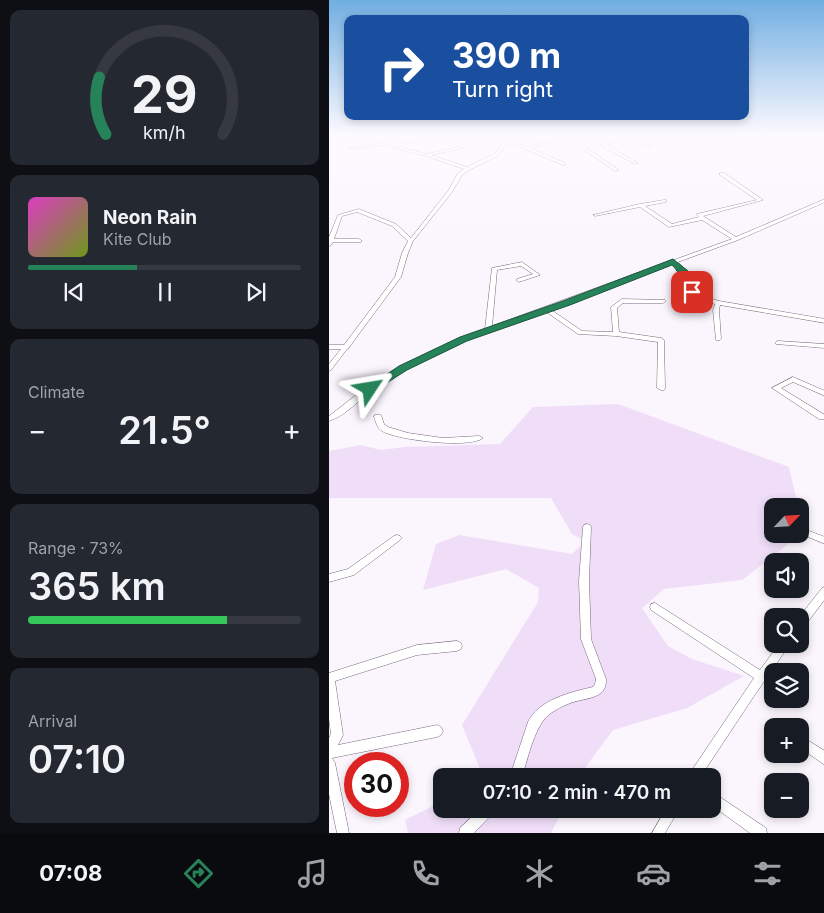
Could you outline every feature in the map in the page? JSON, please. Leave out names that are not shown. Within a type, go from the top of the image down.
[{"type":"street","points":[[329,369],[398,277],[405,253],[411,241],[447,196],[460,174]]},
{"type":"street","points":[[722,174],[761,200],[699,215],[736,239]]},
{"type":"street","points":[[331,416],[403,368],[456,342],[736,239],[824,200]]},
{"type":"street","points":[[595,215],[664,202]]},
{"type":"street","points":[[640,205],[671,226],[703,218]]},
{"type":"street","points":[[359,241],[330,242],[340,215],[357,210],[394,224],[411,241]]},
{"type":"street","points":[[673,261],[684,271],[687,287],[692,292],[718,303],[824,321]]},
{"type":"street","points":[[488,331],[494,269],[522,264],[537,275],[519,280]]},
{"type":"street","points":[[616,334],[614,308],[622,301],[663,301]]},
{"type":"street","points":[[718,303],[716,310],[718,339]]},
{"type":"street","points":[[547,310],[580,333],[616,334],[661,340],[661,388]]},
{"type":"street","points":[[778,343],[824,346]]},
{"type":"street","points":[[329,347],[347,347]]},
{"type":"street","points":[[822,417],[776,388],[793,379],[824,394]]},
{"type":"street","points":[[378,417],[385,429],[425,440],[452,441],[479,438]]},
{"type":"street","points":[[519,768],[534,722],[544,711],[566,699],[596,691],[601,686],[601,679],[586,639],[584,581],[587,527]]},
{"type":"street","points":[[809,534],[824,541]]},
{"type":"street","points":[[329,578],[351,572],[397,538]]},
{"type":"street","points":[[809,612],[824,591]]},
{"type":"street","points":[[655,607],[761,676]]},
{"type":"street","points":[[329,752],[337,735],[329,679],[417,650],[457,646]]},
{"type":"street","points":[[699,768],[778,653]]},
{"type":"street","points":[[329,752],[437,731]]},
{"type":"street","points":[[809,748],[824,759]]},
{"type":"street","points":[[329,763],[343,833]]},
{"type":"street","points":[[721,804],[761,833]]},
{"type":"street","points":[[465,833],[480,818]]},
{"type":"street","points":[[658,833],[667,818]]},
{"type":"shaded area","points":[[618,404],[789,467],[796,498],[764,498],[764,543],[790,543],[777,553],[764,553],[764,563],[742,580],[664,589],[642,608],[668,646],[692,659],[744,676],[687,708],[613,730],[585,768],[480,768],[462,725],[538,602],[539,588],[506,569],[423,590],[436,544],[459,535],[572,554],[585,541],[572,534],[551,498],[329,498],[329,451],[361,445],[381,450],[405,447],[500,444],[533,407]]},
{"type":"shaded area","points":[[433,806],[433,818],[558,818],[551,833],[408,833],[405,820]]},
{"type":"route","points":[[370,389],[403,368],[463,339],[566,303],[673,261],[684,271],[687,287],[692,292]]}]
